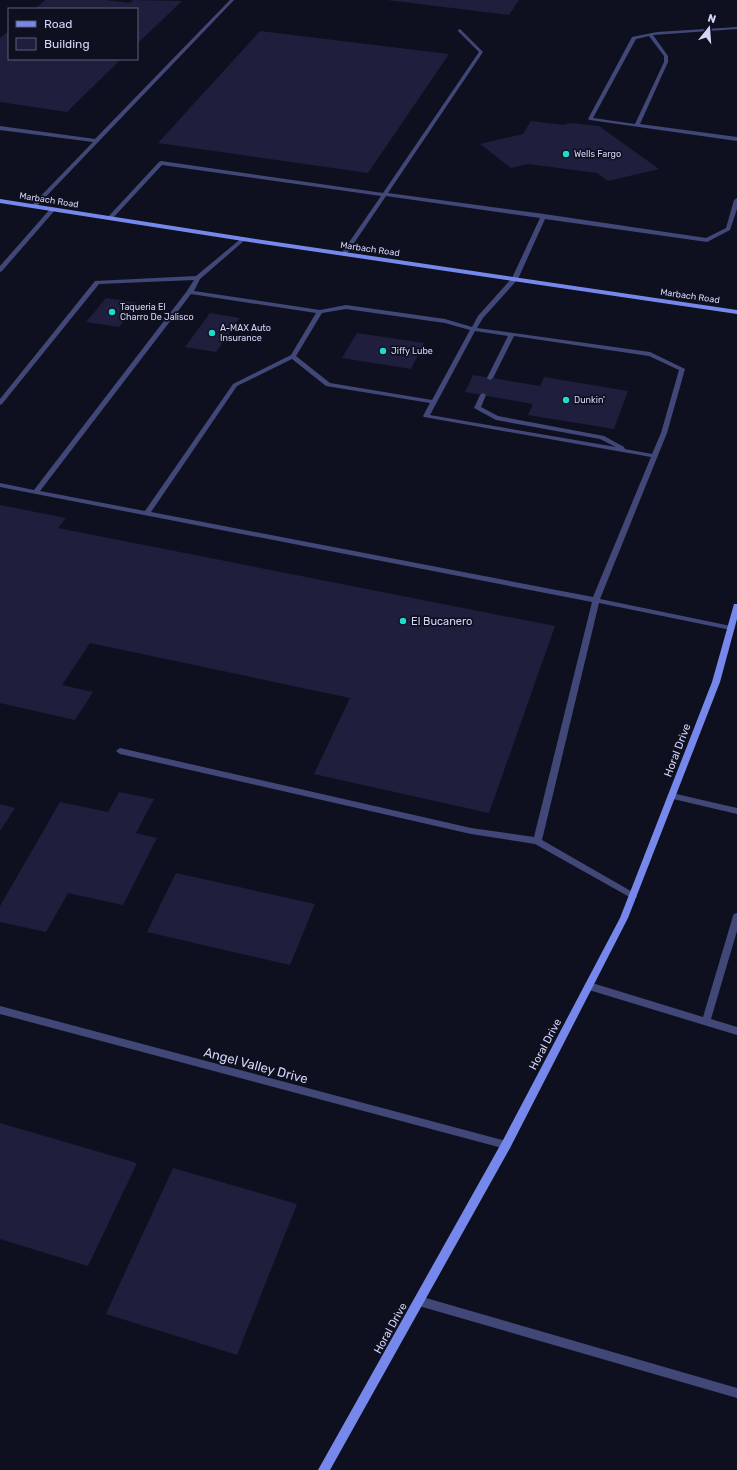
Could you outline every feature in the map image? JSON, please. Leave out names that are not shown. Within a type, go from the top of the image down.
[{"type":"main road","name":"Marbach Road","points":[[0,201],[243,239],[737,312]]},
{"type":"main road","name":"Horal Drive","points":[[324,1470],[506,1145],[624,918],[716,682],[737,606]]},
{"type":"street","points":[[34,206],[232,0]]},
{"type":"street","points":[[737,28],[651,35],[634,38],[590,119],[737,139]]},
{"type":"street","points":[[344,254],[481,52],[460,30]]},
{"type":"street","points":[[637,125],[666,62],[666,56],[651,35]]},
{"type":"street","points":[[0,128],[97,141]]},
{"type":"street","points":[[110,218],[161,163],[386,193],[707,240],[728,229],[737,200]]},
{"type":"street","points":[[0,270],[53,209]]},
{"type":"street","points":[[544,216],[515,279],[480,317],[426,416],[655,456]]},
{"type":"street","points":[[36,492],[190,292],[198,278],[243,239]]},
{"type":"street","points":[[0,403],[98,282],[198,278]]},
{"type":"street","points":[[190,292],[320,312],[346,307],[445,321],[474,329],[650,354],[682,369],[664,433],[596,600],[537,841]]},
{"type":"street","points":[[146,514],[235,385],[293,356],[320,312]]},
{"type":"street","points":[[490,378],[512,334]]},
{"type":"street","points":[[293,356],[328,386],[433,402]]},
{"type":"street","points":[[483,395],[478,408],[496,418],[602,437],[628,452]]},
{"type":"street","points":[[0,485],[596,600],[731,628]]},
{"type":"street","points":[[120,751],[471,832],[537,841],[633,896]]},
{"type":"street","points":[[672,796],[737,811]]},
{"type":"street","points":[[706,1021],[737,916]]},
{"type":"street","points":[[589,986],[737,1031]]},
{"type":"street","name":"Angel Valley Drive","points":[[0,1010],[506,1145]]},
{"type":"street","points":[[419,1301],[737,1393]]},
{"type":"building","points":[[45,0],[106,0],[130,3],[133,0],[182,1],[138,43],[138,8],[36,8]]},
{"type":"building","points":[[387,0],[519,0],[509,15]]},
{"type":"building","points":[[260,31],[449,54],[368,173],[158,143]]},
{"type":"building","points":[[8,32],[8,60],[120,60],[67,112],[0,102],[0,38]]},
{"type":"building","name":"Wells Fargo","points":[[531,121],[563,125],[570,123],[599,126],[659,169],[608,181],[597,173],[528,164],[511,168],[480,144],[523,134]]},
{"type":"building","name":"Taqueria El Charro De Jalisco","points":[[106,298],[138,303],[119,327],[86,322]]},
{"type":"building","name":"A-MAX Auto Insurance","points":[[210,313],[240,318],[216,352],[185,347]]},
{"type":"building","name":"Jiffy Lube","points":[[357,333],[424,343],[411,369],[342,358]]},
{"type":"building","name":"Dunkin'","points":[[473,375],[540,386],[544,377],[628,391],[614,429],[528,415],[533,404],[465,392]]},
{"type":"building","points":[[0,505],[66,518],[58,528],[555,626],[489,813],[314,774],[350,698],[90,643],[62,685],[93,692],[75,720],[0,703]]},
{"type":"building","points":[[119,792],[154,799],[136,833],[157,838],[123,905],[68,893],[46,932],[0,922],[0,906],[60,802],[108,812]]},
{"type":"building","points":[[0,804],[15,808],[0,831]]},
{"type":"building","points":[[176,873],[315,904],[290,965],[147,932]]},
{"type":"building","points":[[0,1123],[137,1163],[88,1266],[0,1239]]},
{"type":"building","points":[[173,1168],[297,1204],[237,1355],[106,1314]]},
{"type":"place","name":"Wells Fargo","points":[[566,154]]},
{"type":"place","name":"Taqueria El Charro De Jalisco","points":[[112,312]]},
{"type":"place","name":"A-MAX Auto Insurance","points":[[212,333]]},
{"type":"place","name":"Jiffy Lube","points":[[383,351]]},
{"type":"place","name":"Dunkin'","points":[[566,400]]},
{"type":"place","name":"El Bucanero","points":[[403,621]]}]
